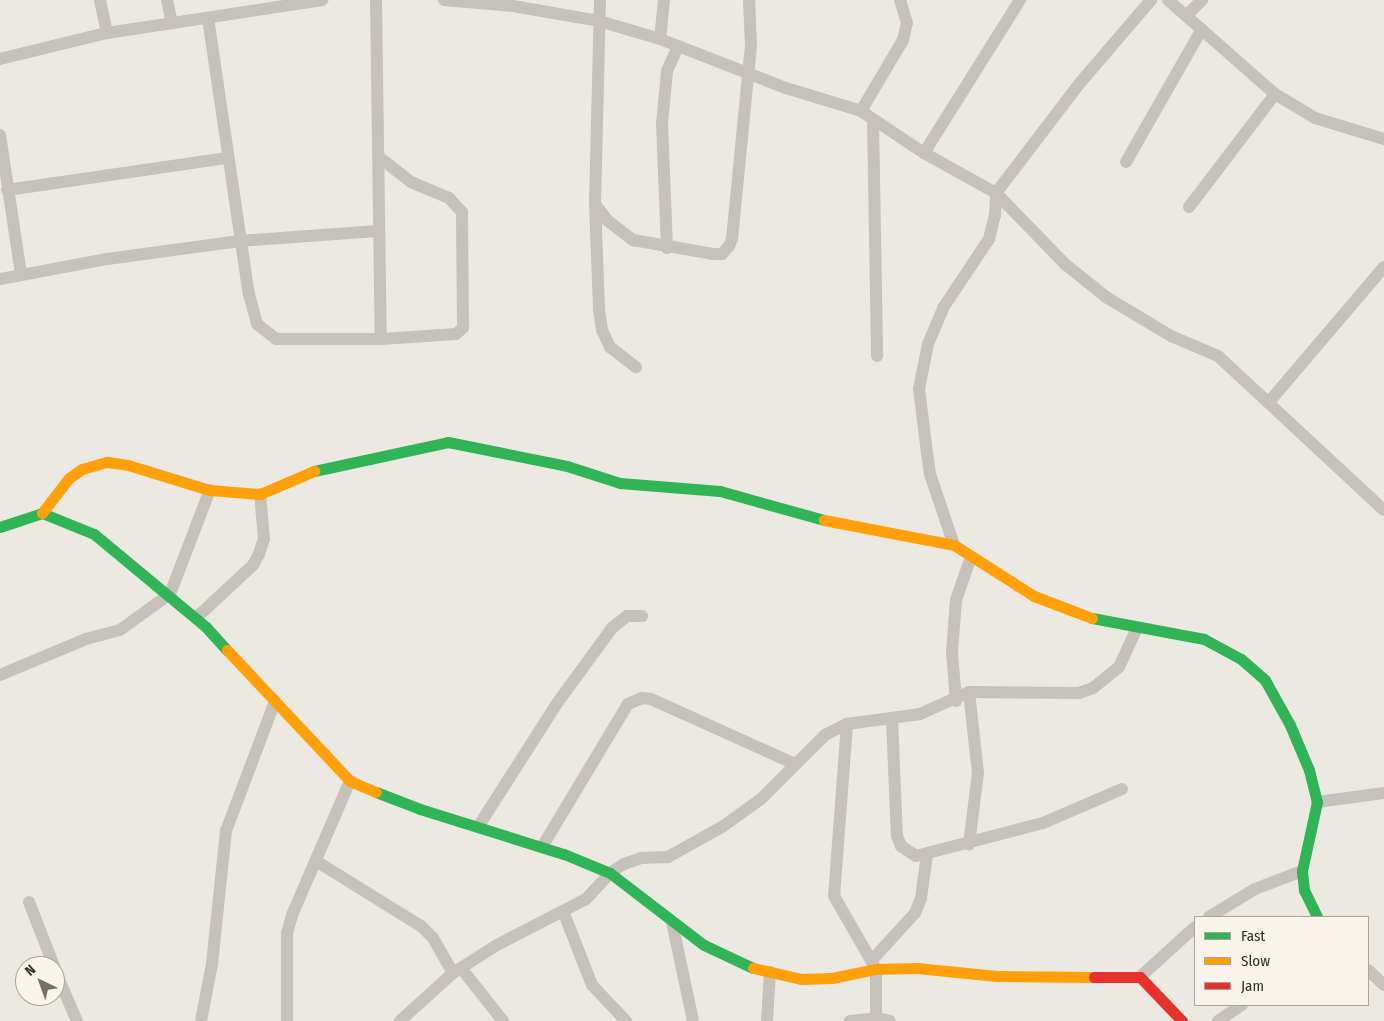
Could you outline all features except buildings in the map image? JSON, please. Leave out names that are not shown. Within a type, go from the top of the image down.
[{"type":"street","points":[[100,0],[107,33]]},
{"type":"street","points":[[166,0],[172,23]]},
{"type":"street","points":[[0,59],[107,33],[303,1],[322,0]]},
{"type":"street","points":[[376,0],[379,157],[377,231],[381,339]]},
{"type":"street","points":[[444,0],[512,3],[599,21],[660,38],[748,73],[861,111],[924,153],[996,193],[1065,264],[1106,296],[1170,336],[1218,356],[1384,510]]},
{"type":"street","points":[[600,0],[595,204],[602,330],[618,356],[636,367]]},
{"type":"street","points":[[660,38],[664,0]]},
{"type":"street","points":[[595,204],[624,234],[667,248],[722,254],[732,239],[740,132],[751,44],[749,0]]},
{"type":"street","points":[[861,111],[903,40],[907,23],[900,0]]},
{"type":"street","points":[[924,153],[1020,0]]},
{"type":"street","points":[[954,545],[930,474],[918,389],[920,375],[943,308],[989,239],[996,215],[996,193],[1079,84],[1151,0]]},
{"type":"street","points":[[1168,0],[1275,94],[1315,118],[1384,139]]},
{"type":"street","points":[[1186,16],[1202,0]]},
{"type":"street","points":[[208,18],[226,158],[257,324],[276,338],[381,339],[461,331],[462,222],[458,204],[434,190],[411,182],[379,157]]},
{"type":"street","points":[[1126,162],[1202,29]]},
{"type":"street","points":[[667,248],[662,124],[667,71],[678,46]]},
{"type":"street","points":[[1189,207],[1275,94]]},
{"type":"street","points":[[872,120],[877,356]]},
{"type":"street","points":[[0,135],[6,190],[5,216],[22,274]]},
{"type":"street","points":[[6,190],[226,158]]},
{"type":"street","points":[[0,279],[240,240],[377,231]]},
{"type":"street","points":[[1269,402],[1384,267]]},
{"type":"street","points":[[0,527],[42,513],[69,478],[82,469],[107,462],[128,464],[210,490],[260,494],[306,473],[448,442],[567,466],[620,483],[653,488],[720,491],[826,520],[954,545],[1003,579],[1061,607],[1085,617],[1204,639],[1241,659],[1265,680],[1290,725],[1309,770],[1317,802],[1302,871],[1304,890],[1317,916]]},
{"type":"street","points":[[0,675],[86,639],[120,630],[170,594],[210,490]]},
{"type":"street","points":[[196,618],[253,566],[264,540],[260,494]]},
{"type":"street","points":[[42,513],[94,534],[170,594],[196,618],[350,781],[420,809],[542,847],[610,873],[672,922],[743,966],[801,979],[832,978],[874,965],[997,976],[1140,977],[1194,928]]},
{"type":"street","points":[[956,701],[952,652],[956,600],[971,557]]},
{"type":"street","points":[[478,827],[558,702],[612,628],[627,616],[642,616]]},
{"type":"street","points":[[400,1021],[457,970],[586,899],[610,873],[641,858],[668,857],[688,847],[761,799],[826,735],[847,724],[920,714],[956,701],[969,692],[992,690],[1064,694],[1093,688],[1119,666],[1137,628]]},
{"type":"street","points":[[969,692],[978,773],[969,844]]},
{"type":"street","points":[[542,847],[628,704],[642,698],[651,699],[795,764]]},
{"type":"street","points":[[201,1021],[212,964],[226,831],[275,701]]},
{"type":"street","points":[[892,718],[896,836],[908,852],[916,856],[927,855],[1043,823],[1122,789]]},
{"type":"street","points":[[847,724],[834,896],[874,965],[877,1019]]},
{"type":"street","points":[[287,1021],[287,933],[292,915],[350,781]]},
{"type":"street","points":[[1317,802],[1384,793]]},
{"type":"street","points":[[874,965],[914,913],[921,898],[927,855]]},
{"type":"street","points":[[316,860],[421,926],[502,1021]]},
{"type":"street","points":[[1211,916],[1254,888],[1302,871]]},
{"type":"street","points":[[29,902],[50,956]]},
{"type":"street","points":[[563,911],[592,985],[626,1021]]},
{"type":"street","points":[[672,922],[693,1021]]},
{"type":"street","points":[[1369,971],[1384,985]]},
{"type":"street","points":[[767,1021],[770,972]]},
{"type":"street","points":[[1140,977],[1182,1021]]},
{"type":"street","points":[[65,993],[77,1021]]},
{"type":"street","points":[[1218,1021],[1240,1006]]},
{"type":"street","points":[[850,1021],[877,1019],[890,1021]]},
{"type":"traffic: fast","points":[[314,471],[448,442],[567,466],[620,483],[720,491],[824,520]]},
{"type":"traffic: fast","points":[[0,527],[42,513],[94,534],[206,627],[227,650]]},
{"type":"traffic: fast","points":[[1092,618],[1204,639],[1241,659],[1265,680],[1290,725],[1309,770],[1317,802],[1302,871],[1304,890],[1317,916]]},
{"type":"traffic: fast","points":[[376,792],[420,809],[564,854],[610,873],[704,945],[753,968]]},
{"type":"traffic: slow","points":[[42,513],[69,478],[82,469],[107,462],[128,465],[210,490],[260,494],[314,471]]},
{"type":"traffic: slow","points":[[824,520],[954,545],[1034,596],[1092,618]]},
{"type":"traffic: slow","points":[[227,650],[350,781],[376,792]]},
{"type":"traffic: slow","points":[[753,968],[801,979],[832,978],[876,969],[917,968],[997,976],[1094,977]]},
{"type":"traffic: jam","points":[[1094,977],[1140,977],[1182,1021]]}]
